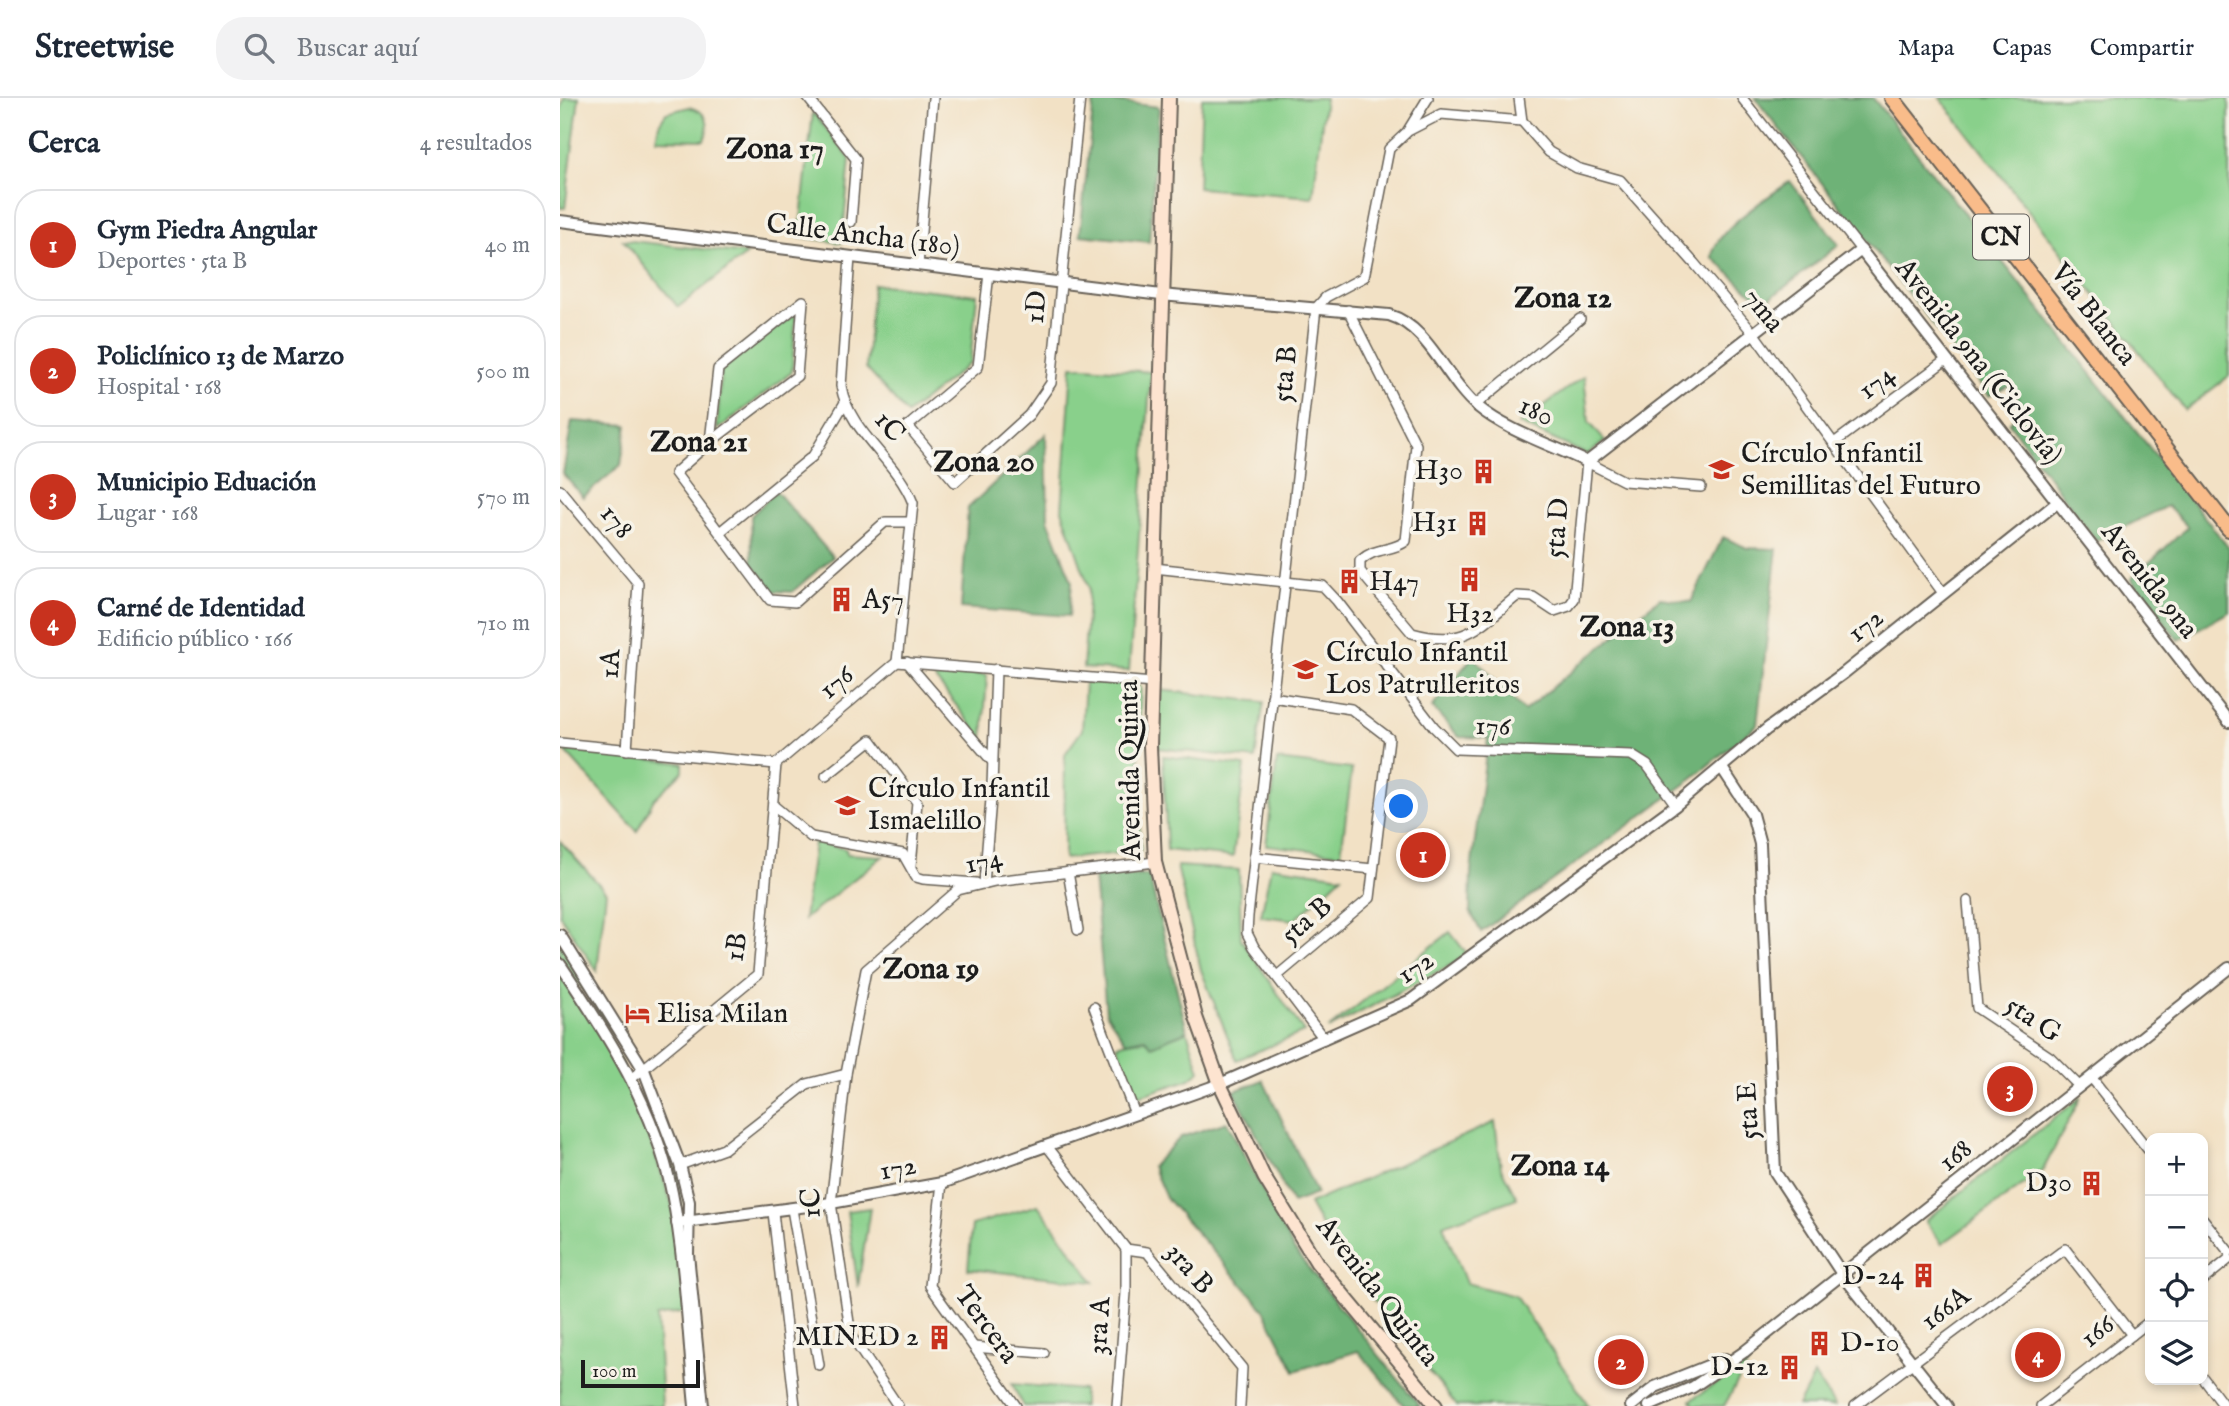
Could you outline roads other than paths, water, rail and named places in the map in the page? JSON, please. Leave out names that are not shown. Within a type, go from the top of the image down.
[{"type":"highway","name":"Vía Blanca","points":[[1892,98],[2229,529]]},
{"type":"main road","name":"Avenida Quinta","points":[[1168,98],[1150,746],[1155,862],[1185,980],[1220,1084],[1264,1177],[1317,1263],[1436,1406]]},
{"type":"street","points":[[808,98],[856,159],[851,222]]},
{"type":"street","points":[[918,265],[933,98]]},
{"type":"street","name":"1D","points":[[989,274],[978,367],[908,426],[955,482],[1029,415],[1051,383],[1080,98]]},
{"type":"street","name":"5ta B","points":[[1324,1039],[1254,947],[1247,933],[1254,857],[1316,308],[1326,297],[1364,277],[1389,149],[1407,132],[1428,98]]},
{"type":"street","points":[[1407,132],[1441,114],[1522,121],[1519,98]]},
{"type":"street","points":[[1701,488],[1624,481],[1587,462],[1861,250],[1742,98]]},
{"type":"street","name":"7ma","points":[[1522,121],[1549,152],[1577,168],[1620,180],[1754,334],[1943,593]]},
{"type":"street","name":"Calle Ancha (180)","points":[[560,221],[1161,295]]},
{"type":"street","name":"Avenida 9na (Ciclovía)","points":[[1861,250],[2058,502]]},
{"type":"street","name":"1C","points":[[850,257],[841,386],[844,404],[856,425],[904,480],[912,503],[902,662]]},
{"type":"street","name":"180","points":[[1161,295],[1348,310],[1401,318],[1475,405],[1494,419],[1587,462]]},
{"type":"street","points":[[710,442],[718,369],[803,301],[797,376],[710,442],[675,473],[770,600],[795,602],[884,522],[911,522]]},
{"type":"street","name":"5ta D","points":[[1348,310],[1416,445],[1406,541],[1399,547],[1381,548],[1368,553],[1360,561],[1360,571],[1412,632],[1441,636],[1472,635],[1517,596],[1532,597],[1554,611],[1569,606],[1574,599],[1587,462]]},
{"type":"street","points":[[1475,405],[1580,319]]},
{"type":"street","name":"174","points":[[1834,443],[1947,360]]},
{"type":"street","points":[[721,531],[813,456],[844,404]]},
{"type":"street","name":"178","points":[[560,490],[638,583]]},
{"type":"street","name":"172","points":[[677,1223],[774,1212],[942,1182],[1220,1084],[1411,1000],[1676,805],[1767,729],[1844,673],[2058,502]]},
{"type":"street","name":"Avenida 9na","points":[[2058,502],[2229,722]]},
{"type":"street","name":"176","points":[[1154,568],[1323,586],[1434,727],[1456,749],[1631,755],[1647,765],[1676,805]]},
{"type":"street","name":"1A","points":[[627,750],[638,583]]},
{"type":"street","points":[[902,662],[1153,683]]},
{"type":"street","points":[[902,662],[992,761]]},
{"type":"street","name":"176","points":[[776,764],[902,662]]},
{"type":"street","points":[[774,806],[811,837],[903,854],[916,877],[984,884],[996,669]]},
{"type":"street","name":"5ta B","points":[[1272,697],[1351,709],[1389,738],[1370,898],[1278,976]]},
{"type":"street","points":[[826,776],[871,740],[917,802],[911,865]]},
{"type":"street","points":[[560,743],[776,764]]},
{"type":"street","name":"1B","points":[[631,1079],[758,974],[776,764]]},
{"type":"street","name":"5ta E","points":[[1722,768],[1752,814],[1760,844],[1775,1172],[1842,1274],[1947,1406]]},
{"type":"street","points":[[1254,857],[1373,869]]},
{"type":"street","name":"174","points":[[862,986],[866,970],[958,891],[984,884],[1155,862]]},
{"type":"street","points":[[1068,872],[1078,930]]},
{"type":"street","name":"5ta G","points":[[1968,901],[1977,1008],[2050,1057],[2079,1086]]},
{"type":"street","points":[[560,934],[644,1070],[680,1166],[690,1220],[688,1254],[704,1406]]},
{"type":"street","points":[[560,964],[605,1031],[631,1079],[664,1163],[677,1223],[695,1406]]},
{"type":"street","name":"168","points":[[1650,1406],[1693,1387],[1744,1352],[2229,968]]},
{"type":"street","name":"1C","points":[[862,986],[846,1074],[831,1203],[851,1336],[898,1406]]},
{"type":"street","points":[[1094,1007],[1135,1114]]},
{"type":"street","points":[[680,1166],[724,1149],[807,1084],[846,1074]]},
{"type":"street","points":[[2091,1077],[2145,1146]]},
{"type":"street","name":"3ra B","points":[[1047,1146],[1126,1249],[1147,1252],[1242,1368],[1240,1406]]},
{"type":"street","name":"Tercera","points":[[942,1182],[930,1286],[1016,1406]]},
{"type":"street","points":[[792,1209],[819,1365]]},
{"type":"street","points":[[774,1212],[795,1406]]},
{"type":"street","points":[[2208,1225],[2229,1252]]},
{"type":"street","name":"3ra A","points":[[1117,1406],[1126,1293],[1126,1249]]},
{"type":"street","name":"166A","points":[[1855,1406],[2065,1250],[2132,1335]]},
{"type":"street","points":[[2208,1276],[2229,1259]]},
{"type":"street","name":"166","points":[[2041,1406],[2149,1322]]},
{"type":"street","points":[[974,1347],[1044,1353]]},
{"type":"street","name":"168","points":[[1631,1406],[1655,1387],[1744,1352]]},
{"type":"street","points":[[2208,1385],[2224,1406]]},
{"type":"place","name":"Círculo Infantil Semillitas del Futuro","points":[[1721,470]]},
{"type":"place","name":"H30","points":[[1483,471]]},
{"type":"place","name":"H31","points":[[1477,523]]},
{"type":"place","name":"H32","points":[[1470,580]]},
{"type":"place","name":"H47","points":[[1349,582]]},
{"type":"place","name":"A57","points":[[842,600]]},
{"type":"place","name":"Círculo Infantil Los Patrulleritos","points":[[1306,669]]},
{"type":"place","name":"Círculo Infantil Ismaelillo","points":[[848,805]]},
{"type":"place","name":"Gym Piedra Angular","points":[[1423,855]]},
{"type":"place","name":"Elisa Milan","points":[[637,1014]]},
{"type":"place","name":"Municipio Eduación","points":[[2010,1089]]},
{"type":"place","name":"D30","points":[[2092,1183]]},
{"type":"place","name":"D-24","points":[[1924,1276]]},
{"type":"place","name":"MINED 2","points":[[939,1337]]},
{"type":"place","name":"D-10","points":[[1820,1343]]},
{"type":"place","name":"Carné de Identidad","points":[[2038,1355]]},
{"type":"place","name":"Policlínico 13 de Marzo","points":[[1621,1362]]},
{"type":"place","name":"D-12","points":[[1789,1367]]},
{"type":"district","name":"Zona 17","points":[[775,150]]},
{"type":"district","name":"Zona 12","points":[[1563,299]]},
{"type":"district","name":"Zona 21","points":[[699,443]]},
{"type":"district","name":"Zona 20","points":[[984,463]]},
{"type":"district","name":"Zona 13","points":[[1627,628]]},
{"type":"district","name":"Zona 19","points":[[931,970]]},
{"type":"district","name":"Zona 14","points":[[1560,1167]]}]
